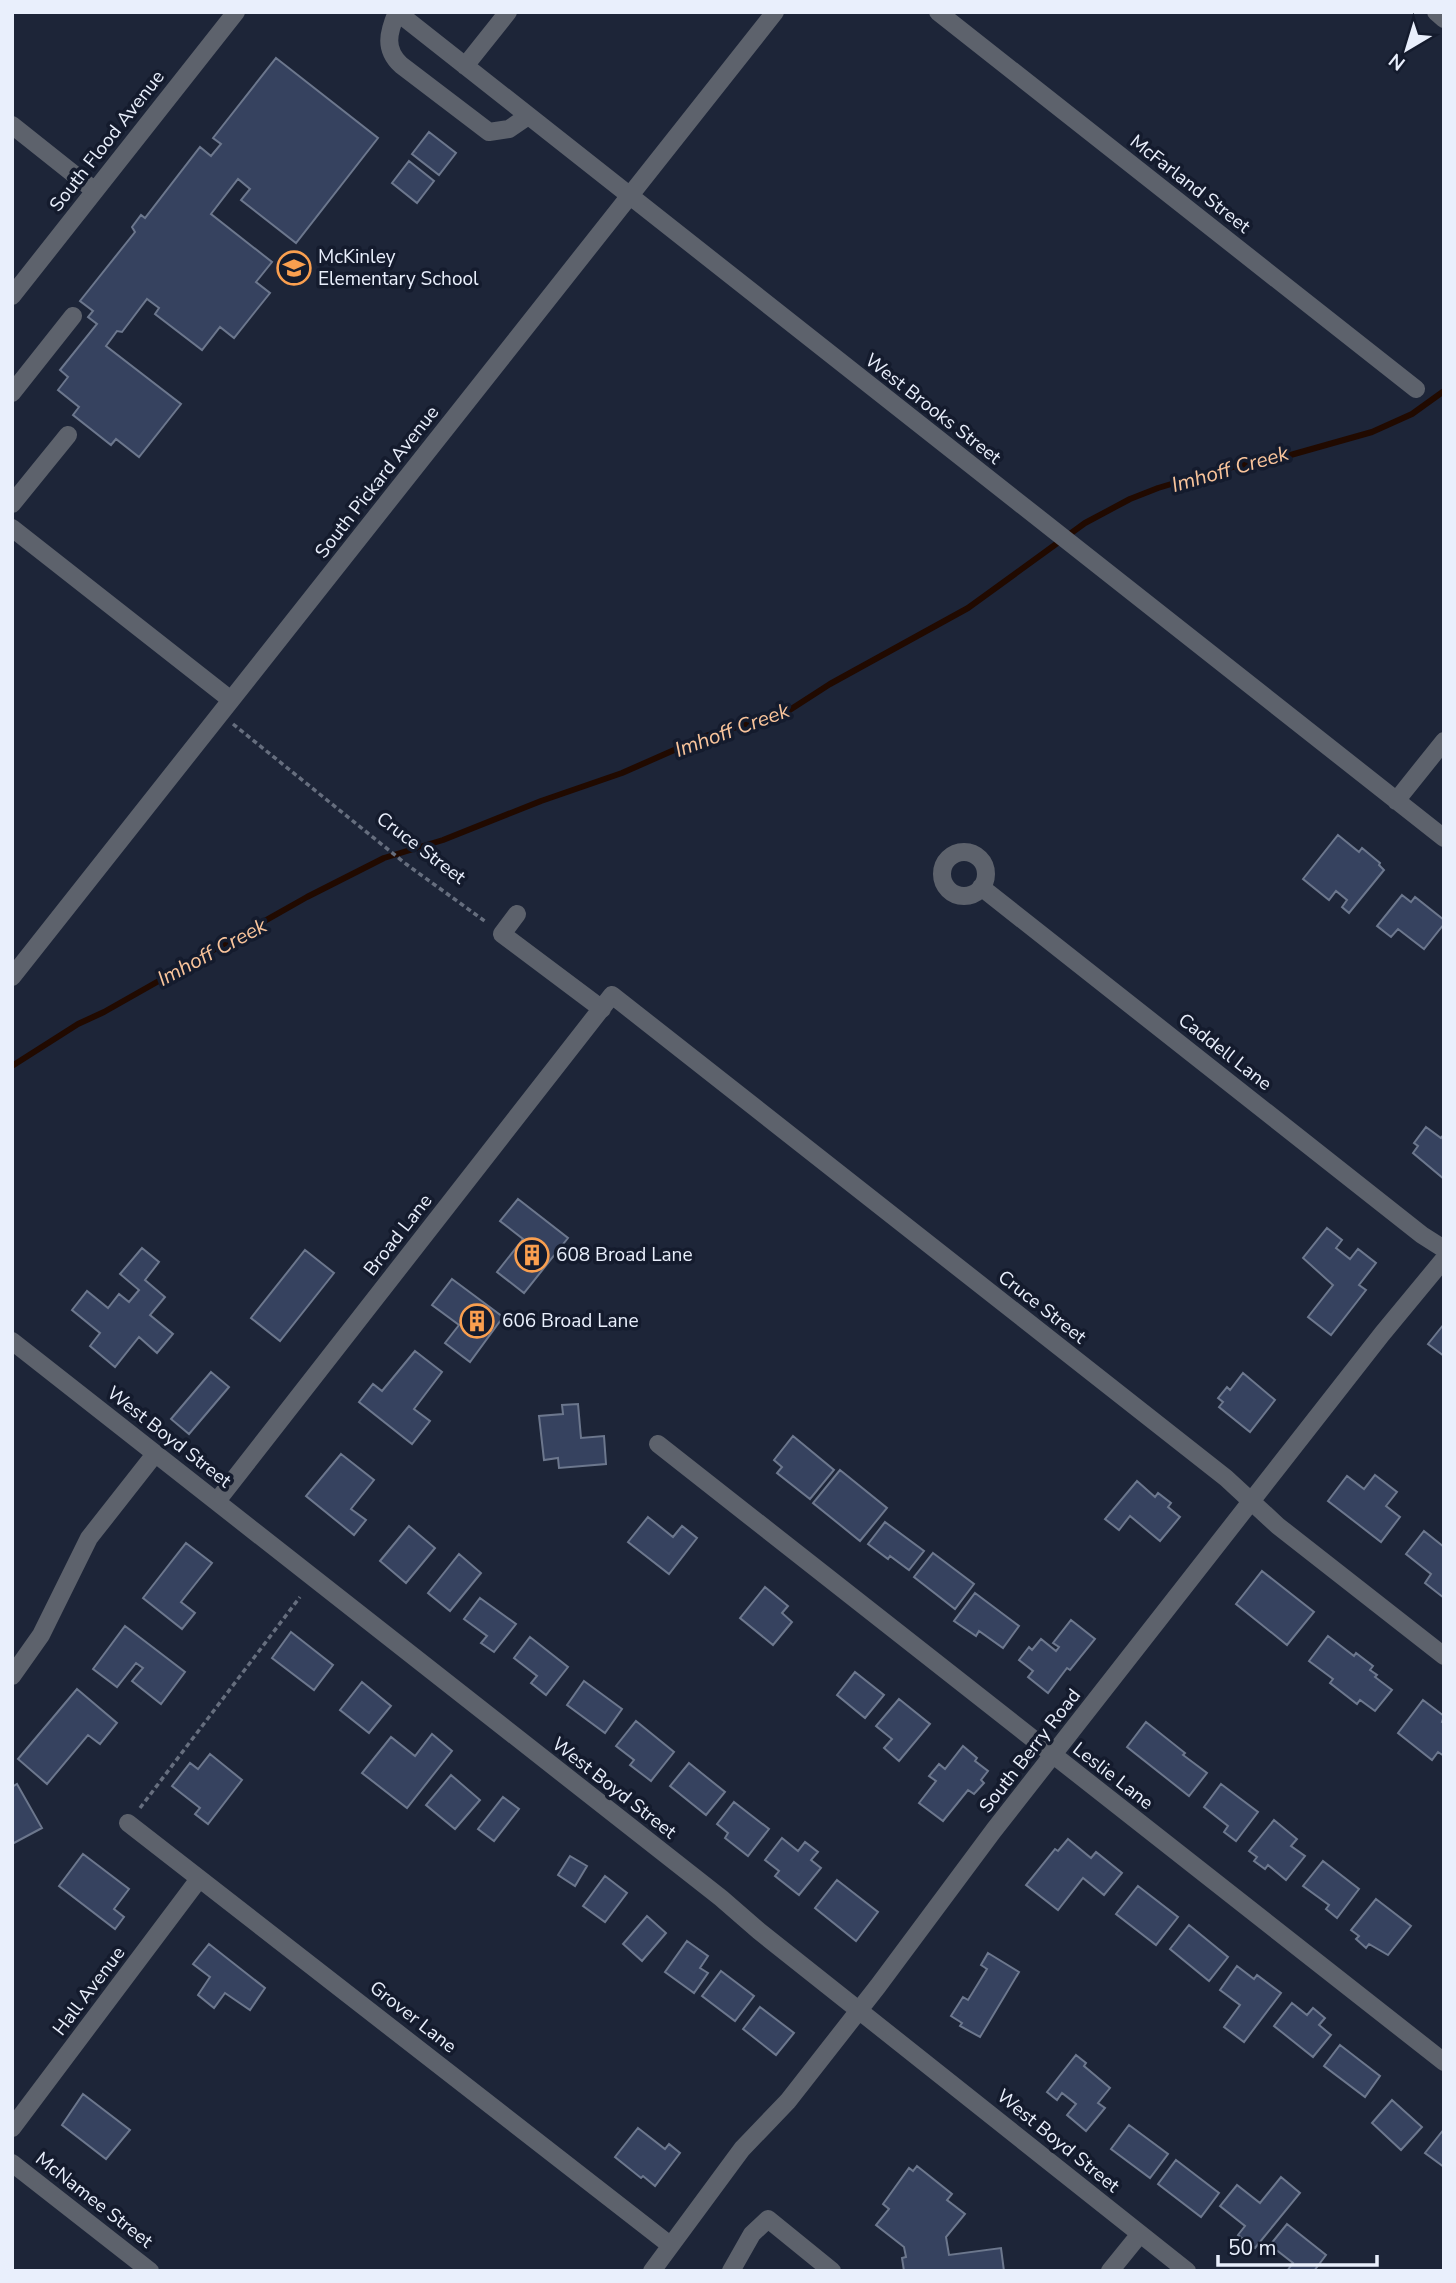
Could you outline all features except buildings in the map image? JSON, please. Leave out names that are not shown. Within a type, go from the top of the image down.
[{"type":"street","name":"South Flood Avenue","points":[[12,296],[236,12]]},
{"type":"street","points":[[397,12],[391,26],[389,43],[392,57],[401,65],[489,132],[509,130],[528,116]]},
{"type":"street","name":"West Brooks Street","points":[[397,12],[1444,838]]},
{"type":"street","points":[[465,66],[508,12]]},
{"type":"street","name":"South Pickard Avenue","points":[[12,977],[775,12]]},
{"type":"street","name":"McFarland Street","points":[[938,12],[1416,389]]},
{"type":"street","points":[[1436,12],[1444,19]]},
{"type":"street","points":[[12,125],[95,191]]},
{"type":"street","points":[[12,393],[74,316]]},
{"type":"street","points":[[12,503],[68,435]]},
{"type":"street","points":[[12,528],[225,707]]},
{"type":"street","points":[[1396,801],[1444,741]]},
{"type":"street","name":"Caddell Lane","points":[[981,887],[1411,1226],[1444,1249]]},
{"type":"street","points":[[502,934],[517,914]]},
{"type":"street","name":"Cruce Street","points":[[502,934],[607,1002],[1226,1479],[1278,1526],[1444,1656]]},
{"type":"street","name":"Broad Lane","points":[[217,1501],[607,1002]]},
{"type":"street","name":"South Berry Road","points":[[652,2271],[742,2150],[788,2101],[1053,1756],[1382,1334],[1444,1259]]},
{"type":"street","name":"West Boyd Street","points":[[12,1341],[721,1898],[1187,2271]]},
{"type":"street","name":"Leslie Lane","points":[[658,1444],[1444,2062]]},
{"type":"street","points":[[12,1676],[41,1635],[89,1538],[155,1454]]},
{"type":"street","name":"Grover Lane","points":[[128,1823],[373,2011],[670,2245]]},
{"type":"street","name":"Hall Avenue","points":[[12,2128],[199,1879]]},
{"type":"street","name":"McNamee Street","points":[[12,2163],[150,2271]]},
{"type":"street","points":[[731,2271],[752,2234],[768,2219],[832,2271]]},
{"type":"street","points":[[1110,2271],[1140,2234]]},
{"type":"path","name":"Cruce Street","points":[[225,707],[374,838],[502,934]]},
{"type":"path","points":[[128,1823],[300,1597]]},
{"type":"waterway","name":"Imhoff Creek","points":[[12,1066],[78,1024],[104,1012],[307,897],[384,858],[443,840],[541,801],[622,773],[706,736],[785,713],[830,684],[968,608],[1085,523],[1130,499],[1218,470],[1287,456],[1372,432],[1412,414],[1444,391]]},
{"type":"place","name":"McKinley Elementary School","points":[[294,268]]},
{"type":"place","name":"608 Broad Lane","points":[[532,1255]]},
{"type":"place","name":"606 Broad Lane","points":[[477,1321]]}]
